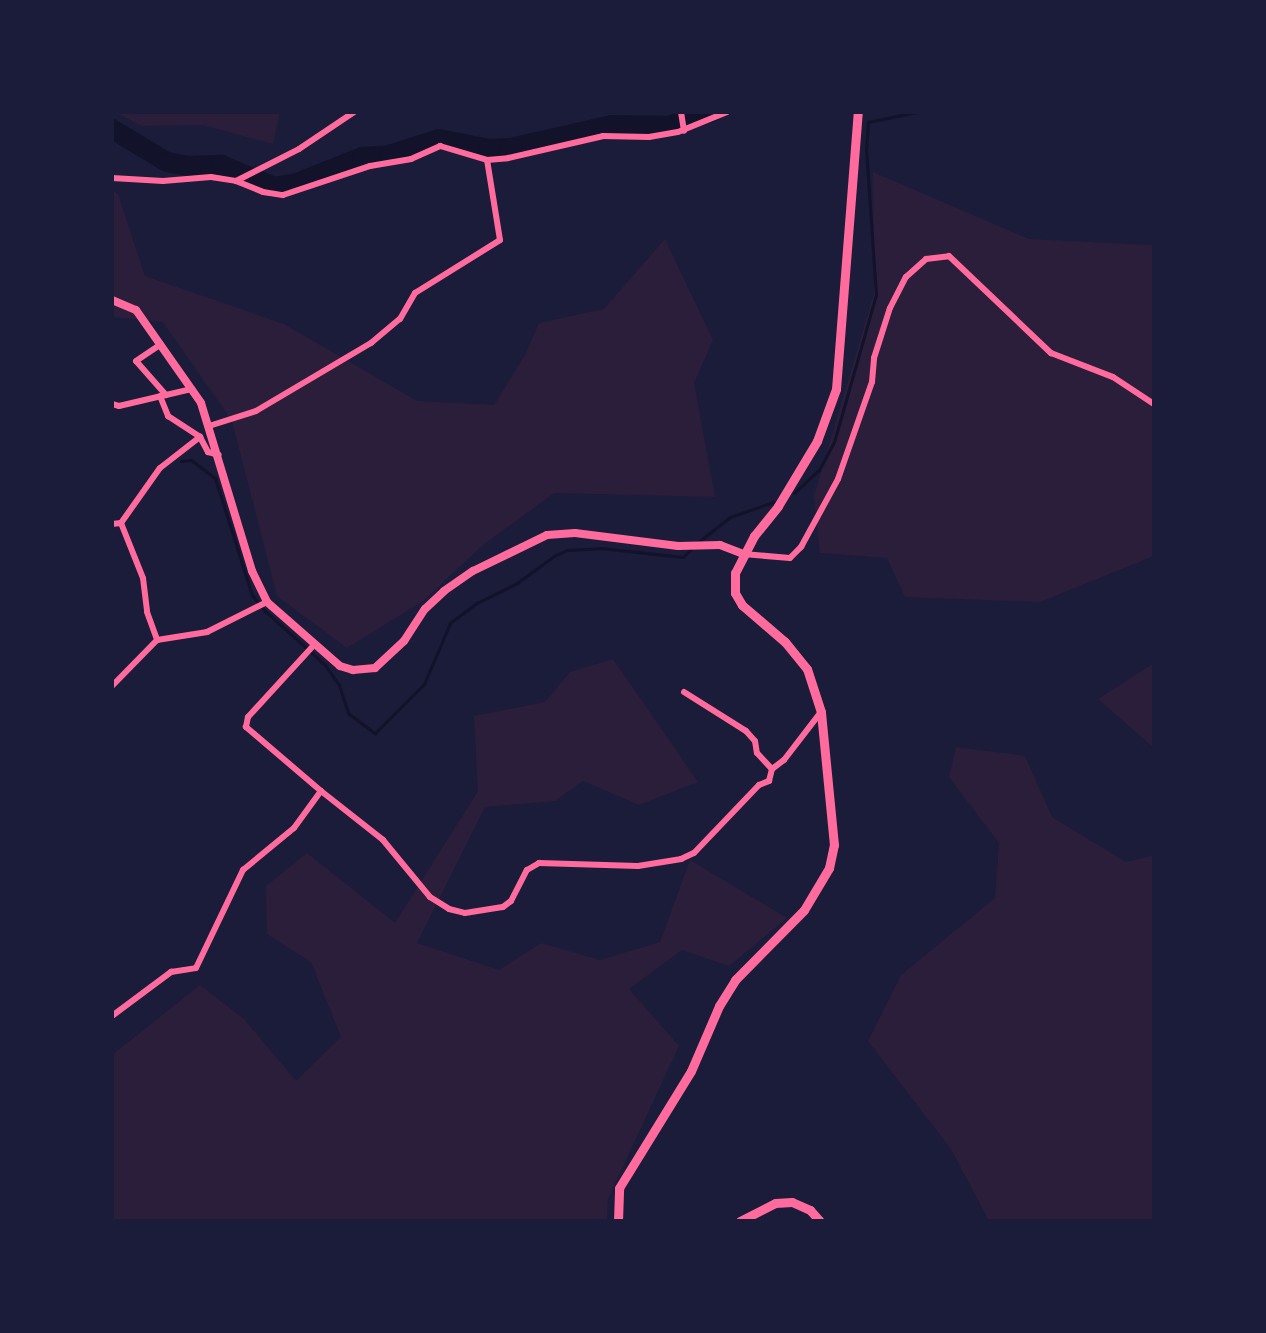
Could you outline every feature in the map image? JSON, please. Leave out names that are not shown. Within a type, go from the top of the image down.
[{"type":"main road","points":[[618,1221],[619,1188],[691,1071],[719,1006],[735,980],[804,910],[829,868],[834,845],[821,712],[807,669],[785,642],[742,605],[735,593],[735,573],[743,554],[778,506],[817,441],[836,389],[858,112]]},
{"type":"main road","points":[[740,1221],[775,1203],[792,1202],[810,1210],[820,1221]]},
{"type":"street","points":[[236,181],[299,149],[354,112]]},
{"type":"street","points":[[112,178],[163,181],[211,177],[236,181],[271,194],[294,193],[370,166],[411,159],[440,146],[487,160],[551,150],[603,136],[649,137],[684,129],[727,112]]},
{"type":"street","points":[[682,115],[684,129]]},
{"type":"street","points":[[209,426],[256,411],[371,343],[400,319],[415,293],[500,240],[487,160]]},
{"type":"street","points":[[112,300],[136,310],[192,389],[219,455],[252,571],[267,602],[340,666],[353,670],[375,668],[404,641],[425,609],[444,591],[473,571],[547,535],[575,533],[678,546],[720,545],[743,554],[790,558],[801,547],[838,479],[872,382],[874,358],[890,308],[906,277],[926,259],[949,256],[1051,353],[1113,377],[1154,404]]},
{"type":"street","points":[[161,344],[136,361],[163,396],[168,416],[200,437],[208,452],[219,455]]},
{"type":"street","points":[[112,404],[119,406],[192,389]]},
{"type":"street","points":[[112,524],[121,523],[160,468],[200,437]]},
{"type":"street","points":[[121,523],[143,578],[147,612],[157,640]]},
{"type":"street","points":[[112,686],[157,640],[207,632],[267,602]]},
{"type":"street","points":[[315,644],[248,717],[246,727],[383,840],[430,897],[449,909],[465,913],[503,907],[511,901],[527,870],[539,863],[616,867],[681,859],[694,853],[759,785],[769,781],[772,769],[784,760],[821,712]]},
{"type":"street","points":[[684,692],[725,721],[746,731],[755,741],[757,753],[772,769]]},
{"type":"street","points":[[112,1016],[171,972],[196,968],[243,870],[294,828],[321,791]]},
{"type":"shaded area","points":[[115,112],[280,112],[273,144],[203,125],[142,126]]},
{"type":"shaded area","points":[[873,172],[1029,239],[1151,245],[1154,240],[1154,556],[1040,602],[905,597],[887,558],[820,553],[814,496],[874,293]]},
{"type":"shaded area","points":[[112,190],[118,194],[145,276],[284,324],[417,401],[494,405],[525,355],[539,323],[604,309],[665,239],[713,340],[694,383],[715,497],[554,493],[483,545],[423,601],[347,648],[277,596],[232,421],[163,322],[112,317]]},
{"type":"shaded area","points":[[613,659],[698,782],[639,805],[583,781],[555,801],[485,807],[417,943],[499,970],[541,943],[600,960],[660,942],[690,860],[787,918],[729,966],[682,950],[629,989],[679,1046],[608,1199],[607,1221],[112,1221],[112,1055],[200,985],[245,1020],[296,1081],[341,1037],[311,962],[267,934],[266,886],[307,853],[395,923],[478,791],[474,716],[545,702],[570,672]]},
{"type":"shaded area","points":[[1154,663],[1154,748],[1098,699]]},
{"type":"shaded area","points":[[956,747],[1025,756],[1052,817],[1126,862],[1154,855],[1154,1221],[989,1221],[951,1149],[868,1041],[901,975],[995,898],[999,843],[949,777]]},
{"type":"waterway","points":[[112,129],[167,162],[188,166],[221,165],[274,187],[297,183],[362,157],[389,155],[439,139],[489,149],[510,148],[612,125],[668,126],[712,112]]},
{"type":"waterway","points":[[794,493],[819,470],[834,442],[876,295],[866,150],[868,122],[916,112]]},
{"type":"waterway","points":[[181,461],[191,460],[215,478],[252,595],[265,611],[325,665],[339,685],[348,713],[375,733],[424,684],[450,623],[477,603],[517,583],[554,556],[567,550],[601,548],[683,557],[692,548]]},
{"type":"waterway","points":[[697,543],[730,517],[773,502]]}]
